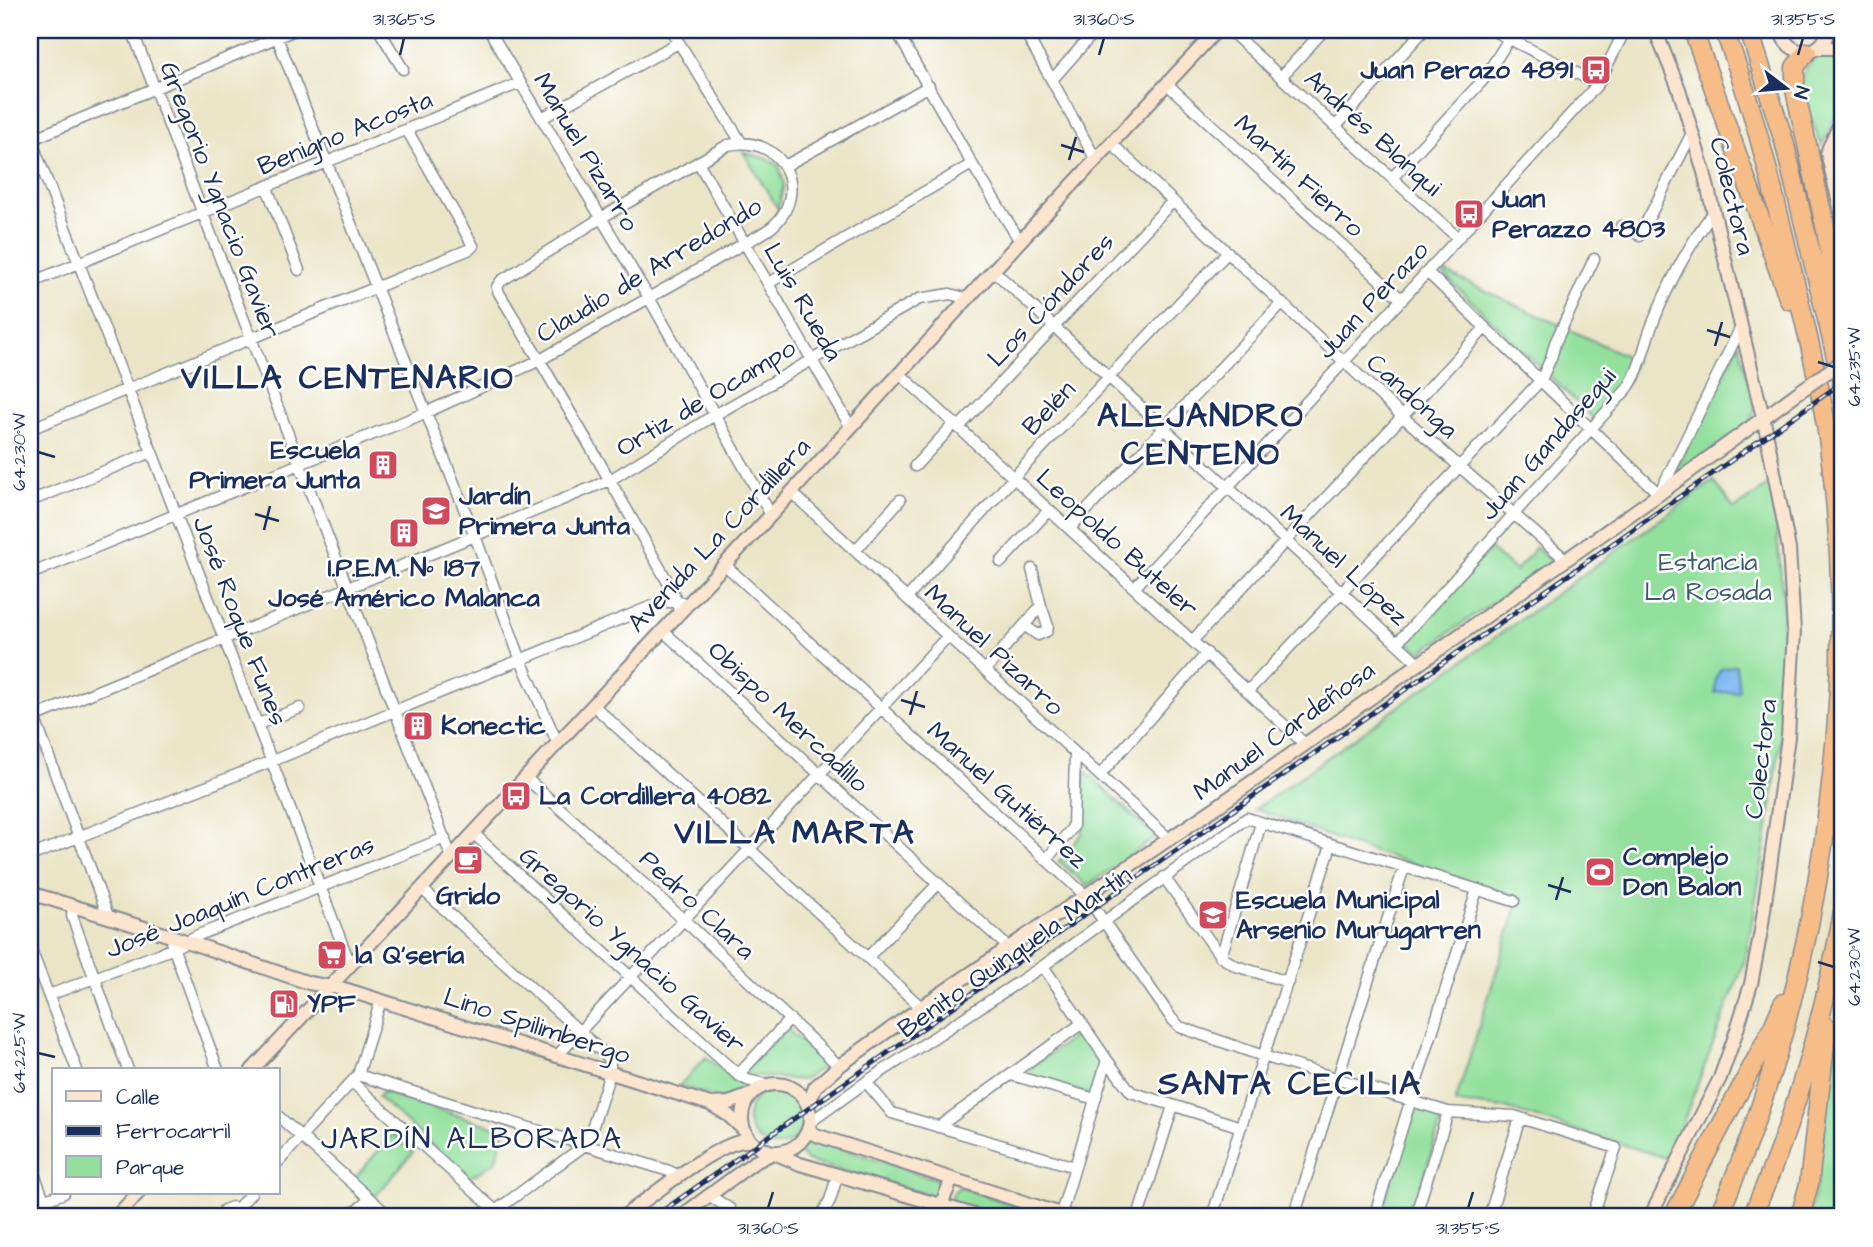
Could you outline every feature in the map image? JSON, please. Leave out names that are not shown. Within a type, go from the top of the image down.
[{"type":"highway","points":[[1693,30],[1794,314],[1818,430],[1832,474]]},
{"type":"highway","points":[[1718,1217],[1748,1143],[1784,1036],[1807,934],[1826,816],[1839,661],[1838,570],[1832,474],[1819,383],[1753,118],[1724,30]]},
{"type":"highway","points":[[1749,30],[1784,141],[1843,386]]},
{"type":"highway","points":[[1813,50],[1795,68],[1795,90],[1826,231],[1843,330]]},
{"type":"highway","points":[[1674,1217],[1781,1010],[1809,877],[1826,816]]},
{"type":"highway","points":[[1752,1217],[1779,1149],[1810,1054],[1843,912]]},
{"type":"highway","points":[[1800,1217],[1810,1171],[1827,1029],[1843,953]]},
{"type":"main road","name":"Avenida La Cordillera","points":[[253,1068],[593,705],[682,605],[771,515],[1020,241],[1217,30]]},
{"type":"main road","name":"Colectora","points":[[1650,1217],[1702,1117],[1728,1059],[1746,1003],[1761,931],[1788,737],[1793,662],[1789,549],[1771,453],[1714,212],[1670,64],[1655,30]]},
{"type":"main road","points":[[1829,30],[1843,49]]},
{"type":"main road","points":[[1813,50],[1825,42],[1829,30]]},
{"type":"main road","points":[[1780,31],[1790,48],[1843,49]]},
{"type":"main road","points":[[1843,117],[1829,146],[1828,159],[1843,220]]},
{"type":"main road","name":"Manuel Cardeñosa","points":[[787,1086],[807,1084],[826,1075],[921,1007],[1170,840],[1843,362]]},
{"type":"main road","name":"Lino Spilimbergo","points":[[30,893],[108,916],[172,943],[187,941],[309,983],[381,1000],[710,1104],[729,1103],[769,1084]]},
{"type":"main road","name":"Manuel Cardeñosa","points":[[808,1107],[815,1087],[826,1075]]},
{"type":"main road","points":[[769,1084],[787,1086],[801,1094],[808,1107],[812,1133],[1064,1216]]},
{"type":"main road","name":"Lino Spilimbergo","points":[[744,1131],[743,1109],[753,1093]]},
{"type":"main road","name":"Lino Spilimbergo","points":[[710,1104],[771,1152],[939,1211],[981,1217]]},
{"type":"main road","points":[[680,1217],[753,1163],[771,1152],[787,1150],[798,1144],[809,1125]]},
{"type":"main road","points":[[718,1149],[742,1140],[744,1131]]},
{"type":"main road","points":[[623,1217],[744,1131]]},
{"type":"main road","points":[[939,1211],[952,1179]]},
{"type":"main road","points":[[121,1209],[137,1194]]},
{"type":"street","name":"Gregorio Ygnacio Gavier","points":[[132,30],[451,856]]},
{"type":"street","points":[[30,138],[275,34],[295,30]]},
{"type":"street","points":[[379,30],[403,69]]},
{"type":"street","name":"Manuel Pizarro","points":[[489,30],[649,298],[771,515]]},
{"type":"street","points":[[671,30],[740,142]]},
{"type":"street","points":[[896,30],[972,164],[1020,241]]},
{"type":"street","points":[[1024,30],[1096,160]]},
{"type":"street","points":[[1052,80],[1096,30]]},
{"type":"street","name":"Andrés Blanqui","points":[[1229,30],[1458,238]]},
{"type":"street","points":[[1280,77],[1324,30]]},
{"type":"street","points":[[1336,126],[1424,30]]},
{"type":"street","points":[[1492,30],[1598,84]]},
{"type":"street","name":"Juan Perazo","points":[[1135,587],[1598,84],[1625,30]]},
{"type":"street","points":[[275,34],[475,536],[520,658],[557,742]]},
{"type":"street","points":[[1392,178],[1483,80],[1509,39]]},
{"type":"street","points":[[542,118],[678,43]]},
{"type":"street","name":"Benigno Acosta","points":[[30,283],[520,83]]},
{"type":"street","name":"Martín Fierro","points":[[1167,84],[1402,300]]},
{"type":"street","points":[[682,605],[497,287],[501,281],[601,218],[728,145],[740,142],[762,146],[785,166],[929,86]]},
{"type":"street","points":[[30,429],[470,249],[472,246],[407,130]]},
{"type":"street","points":[[1621,226],[1640,235],[1692,133]]},
{"type":"street","name":"José Roque Funes","points":[[30,138],[350,964]]},
{"type":"street","name":"Candonga","points":[[1112,144],[1402,416],[1566,561]]},
{"type":"street","name":"Luis Rueda","points":[[698,162],[850,426]]},
{"type":"street","points":[[769,283],[972,164]]},
{"type":"street","name":"Claudio de Arredondo","points":[[30,574],[425,413],[540,360],[773,226],[789,197],[790,183],[785,166]]},
{"type":"street","points":[[267,188],[299,270]]},
{"type":"street","name":"Los Cóndores","points":[[915,466],[1054,327],[1173,201]]},
{"type":"street","name":"Juan Gandasegui","points":[[1397,643],[1632,383],[1661,305],[1703,226],[1714,212]]},
{"type":"street","name":"Belén","points":[[907,598],[1014,477],[1228,252]]},
{"type":"street","points":[[1249,690],[1541,380],[1594,259]]},
{"type":"street","name":"Manuel López","points":[[994,271],[1286,538],[1418,663]]},
{"type":"street","points":[[1427,272],[1659,494],[1741,327]]},
{"type":"street","name":"Ortiz de Ocampo","points":[[32,712],[348,588],[610,480],[713,416],[919,299],[950,294],[969,299]]},
{"type":"street","points":[[1070,528],[1282,303]]},
{"type":"street","points":[[1193,640],[1485,328]]},
{"type":"street","name":"Leopoldo Buteler","points":[[900,374],[1305,744]]},
{"type":"street","points":[[30,501],[152,452]]},
{"type":"street","name":"Manuel Pizarro","points":[[791,492],[1170,840]]},
{"type":"street","points":[[855,551],[900,500]]},
{"type":"street","points":[[1001,562],[1049,510]]},
{"type":"street","name":"Manuel Gutiérrez","points":[[724,564],[1086,896],[1180,1027],[1263,1056],[1448,1112],[1520,1118],[1616,1148],[1592,1217]]},
{"type":"street","points":[[1024,626],[1038,635],[1047,631],[1048,626],[1032,569]]},
{"type":"street","points":[[30,856],[272,761],[662,601],[682,605]]},
{"type":"street","points":[[985,670],[1041,606]]},
{"type":"street","name":"Obispo Mercadillo","points":[[662,630],[1009,948]]},
{"type":"street","points":[[556,1057],[948,636]]},
{"type":"street","points":[[1100,775],[1207,653]]},
{"type":"street","points":[[593,705],[869,956],[921,1007]]},
{"type":"street","points":[[258,724],[300,708]]},
{"type":"street","points":[[32,712],[108,916]]},
{"type":"street","points":[[1046,860],[1073,827],[1075,752]]},
{"type":"street","name":"Pedro Clara","points":[[525,777],[684,920],[839,1066]]},
{"type":"street","name":"Benito Quinquela Martín","points":[[809,1125],[866,1082],[1043,966],[1247,818],[1261,823]]},
{"type":"street","points":[[1221,957],[1261,823],[1514,901]]},
{"type":"street","name":"Gregorio Ygnacio Gavier","points":[[473,833],[738,1075],[747,1080],[769,1084]]},
{"type":"street","name":"José Joaquín Contreras","points":[[187,941],[445,838]]},
{"type":"street","points":[[1212,1217],[1331,845]]},
{"type":"street","points":[[1294,1217],[1404,867]]},
{"type":"street","points":[[1164,877],[1221,957],[1236,966],[1288,982]]},
{"type":"street","points":[[869,956],[938,884]]},
{"type":"street","points":[[355,1078],[492,1214],[589,1138],[610,1073],[610,1059],[421,888]]},
{"type":"street","points":[[1374,1217],[1477,890]]},
{"type":"street","points":[[73,906],[72,915],[93,978],[127,1068]]},
{"type":"street","points":[[172,943],[217,1068]]},
{"type":"street","name":"José Joaquín Contreras","points":[[49,995],[172,943]]},
{"type":"street","points":[[30,947],[76,1068]]},
{"type":"street","points":[[1043,966],[1131,1091],[1241,1127]]},
{"type":"street","points":[[280,1161],[355,1078],[381,1000]]},
{"type":"street","points":[[738,1075],[790,1019]]},
{"type":"street","points":[[938,1127],[1082,1024]]},
{"type":"street","points":[[1064,1216],[1075,1167],[1107,1060]]},
{"type":"street","points":[[1012,1075],[1095,1099]]},
{"type":"street","points":[[355,1078],[584,1144],[669,1171],[679,1177]]},
{"type":"street","points":[[866,1082],[892,1113],[1075,1167]]},
{"type":"street","points":[[1138,1217],[1173,1106]]},
{"type":"street","points":[[1415,1217],[1448,1112]]},
{"type":"street","points":[[280,1118],[390,1217]]},
{"type":"street","points":[[1491,1217],[1520,1118]]},
{"type":"street","points":[[30,1163],[44,1200]]},
{"type":"street","points":[[821,1217],[830,1200],[838,1174]]},
{"type":"street","points":[[30,1206],[61,1194]]},
{"type":"street","points":[[223,1217],[226,1208],[232,1207],[238,1213],[250,1194]]},
{"type":"street","points":[[710,1196],[730,1209]]},
{"type":"street","points":[[349,1217],[370,1199]]},
{"type":"green space","points":[[1830,54],[1843,59],[1843,103],[1822,145],[1806,106],[1802,80],[1806,69],[1815,60]]},
{"type":"green space","points":[[743,152],[768,159],[779,166],[784,184],[778,209]]},
{"type":"green space","points":[[1438,269],[1635,360],[1628,382],[1594,419]]},
{"type":"green space","points":[[1739,343],[1755,408],[1750,423],[1671,480]]},
{"type":"green space","name":"Complejo Don Balon","points":[[1714,481],[1734,509],[1772,483],[1783,597],[1780,744],[1745,960],[1669,1159],[1505,1108],[1455,1103],[1520,897],[1352,845],[1254,810]]},
{"type":"green space","points":[[1536,547],[1551,562],[1421,652],[1407,641],[1490,549],[1516,571]]},
{"type":"green space","points":[[1084,770],[1156,837],[1087,886],[1059,861],[1082,834]]},
{"type":"green space","points":[[1843,998],[1843,1177],[1838,1217],[1808,1217],[1817,1183]]},
{"type":"green space","points":[[786,1028],[826,1065],[802,1080],[743,1073]]},
{"type":"green space","points":[[1080,1032],[1102,1060],[1091,1095],[1022,1074]]},
{"type":"green space","points":[[706,1057],[731,1077],[748,1085],[745,1090],[725,1100],[679,1086]]},
{"type":"green space","points":[[770,1090],[782,1090],[792,1094],[800,1102],[804,1118],[800,1134],[792,1142],[782,1146],[770,1146],[760,1142],[752,1134],[748,1124],[748,1112],[752,1102],[760,1094]]},
{"type":"green space","points":[[382,1092],[505,1130],[495,1162],[469,1178],[378,1097]]},
{"type":"green space","points":[[1414,1107],[1443,1116],[1411,1217],[1380,1217]]},
{"type":"green space","points":[[393,1134],[413,1152],[374,1198],[353,1180]]},
{"type":"green space","points":[[813,1139],[938,1180],[940,1189],[934,1196],[807,1161],[800,1153],[800,1146]]},
{"type":"green space","points":[[959,1187],[1051,1217],[998,1217],[953,1203],[951,1195]]},
{"type":"water","points":[[1736,665],[1739,691],[1715,693],[1716,678],[1721,669]]},
{"type":"railway","points":[[654,1217],[1843,382]]},
{"type":"place","name":"Juan Perazo 4891","points":[[1596,70]]},
{"type":"place","name":"Juan Perazzo 4803","points":[[1469,214]]},
{"type":"place","name":"Escuela Primera Junta","points":[[383,465]]},
{"type":"place","name":"Jardín Primera Junta","points":[[436,511]]},
{"type":"place","name":"I.P.E.M. Nº 187 José Américo Malanca","points":[[404,533]]},
{"type":"place","name":"Konectic","points":[[418,726]]},
{"type":"place","name":"La Cordillera 4082","points":[[516,796]]},
{"type":"place","name":"Grido","points":[[468,860]]},
{"type":"place","name":"Complejo Don Balon","points":[[1600,872]]},
{"type":"place","name":"Escuela Municipal Arsenio Murugarren","points":[[1213,915]]},
{"type":"place","name":"la Q'sería","points":[[332,955]]},
{"type":"place","name":"YPF","points":[[284,1004]]},
{"type":"district","name":"VILLA CENTENARIO","points":[[348,378]]},
{"type":"district","name":"ALEJANDRO CENTENO","points":[[1201,435]]},
{"type":"district","name":"VILLA MARTA","points":[[795,833]]},
{"type":"district","name":"SANTA CECILIA","points":[[1290,1084]]},
{"type":"district","name":"JARDÍN ALBORADA","points":[[472,1139]]},
{"type":"park label","name":"Estancia La Rosada","points":[[1708,577]]}]
